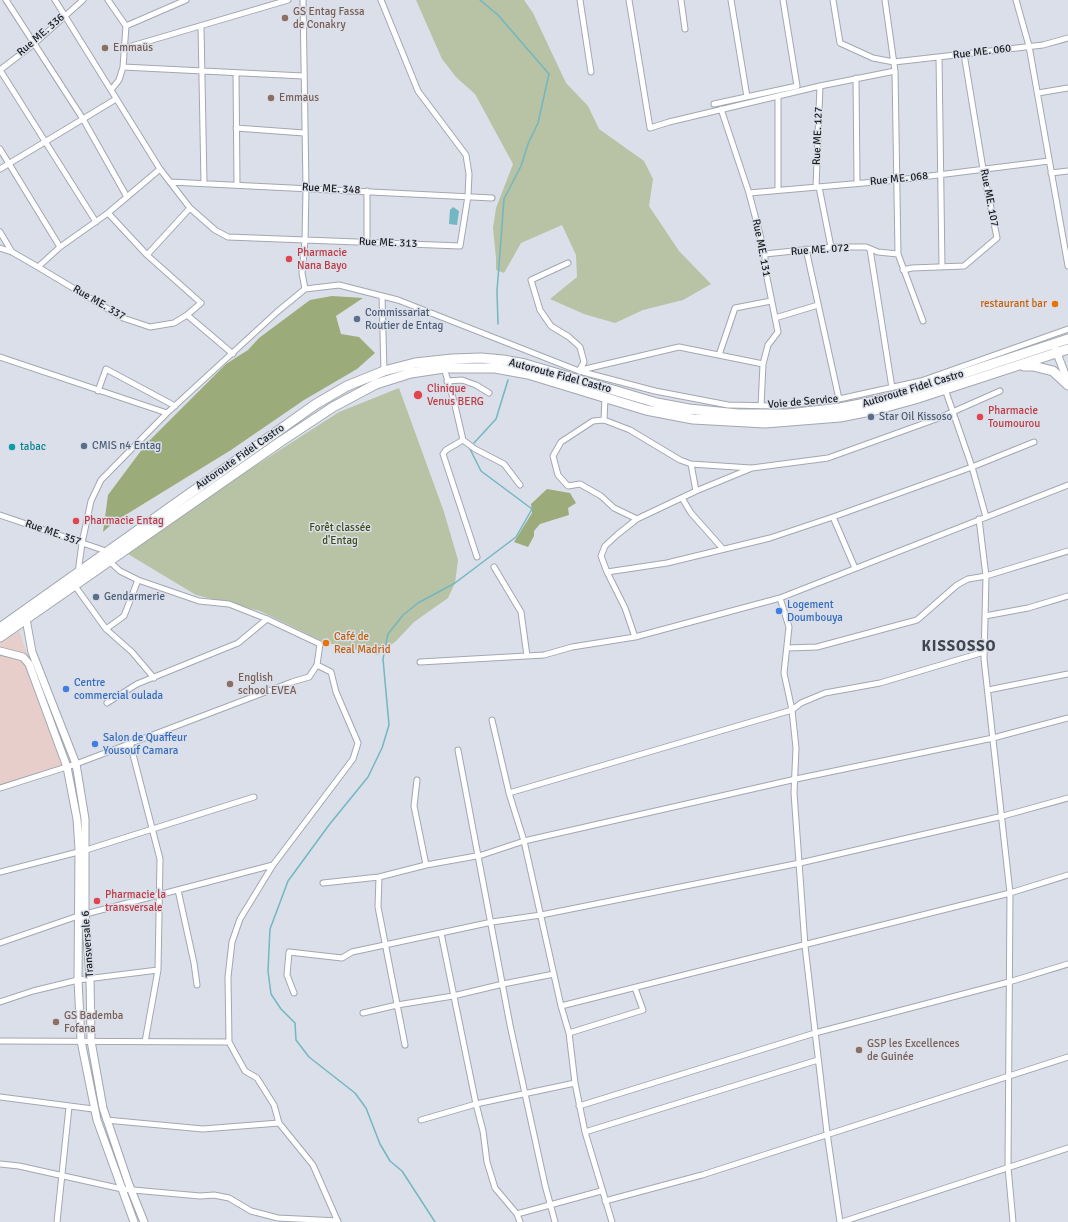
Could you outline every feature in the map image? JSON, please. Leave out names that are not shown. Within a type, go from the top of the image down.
[{"type":"highway","name":"Autoroute Fidel Castro","points":[[0,637],[106,551],[316,404],[347,386],[384,371],[415,363],[481,358],[525,364],[577,375],[657,403],[689,409],[738,414],[795,413],[840,408],[886,399],[1062,341]]},
{"type":"highway","name":"Autoroute Fidel Castro","points":[[0,628],[24,616],[74,586],[280,442],[353,395],[376,384],[411,374],[444,368],[495,368],[528,374],[646,410],[687,418],[765,423],[847,416],[875,410],[945,390],[1057,353],[1067,352]]},
{"type":"highway","points":[[1015,367],[1033,366],[1044,368],[1053,371],[1068,383]]},
{"type":"main road","points":[[1062,341],[1067,352]]},
{"type":"main road","points":[[1062,341],[1057,353],[1068,383]]},
{"type":"main road","name":"Transversale 6","points":[[24,616],[32,652],[76,764],[85,819],[82,851],[82,915],[78,980],[81,1041],[93,1109],[134,1222]]},
{"type":"main road","name":"Transversale 6","points":[[0,651],[23,657],[29,664],[67,767],[82,851]]},
{"type":"main road","name":"Transversale 6","points":[[82,915],[90,978],[91,1041],[106,1120],[130,1189],[144,1222]]},
{"type":"street","points":[[6,0],[83,119],[127,197]]},
{"type":"street","name":"Rue ME. 313","points":[[55,0],[160,169],[190,208],[215,230],[228,237],[460,246],[468,196]]},
{"type":"street","name":"Rue ME. 336","points":[[0,70],[34,44],[82,0]]},
{"type":"street","points":[[108,0],[126,26],[123,67],[118,80],[111,90]]},
{"type":"street","points":[[126,26],[173,2],[186,0]]},
{"type":"street","points":[[125,48],[288,0]]},
{"type":"street","points":[[78,574],[82,543],[91,501],[101,480],[167,413],[277,312],[305,289],[302,273],[305,241],[306,188],[303,76],[303,0]]},
{"type":"street","points":[[381,0],[418,91],[466,155],[469,174],[468,196]]},
{"type":"street","points":[[580,0],[591,72]]},
{"type":"street","points":[[629,0],[650,128],[721,109],[856,78],[895,71]]},
{"type":"street","points":[[680,0],[685,29]]},
{"type":"street","points":[[731,0],[747,97]]},
{"type":"street","points":[[714,104],[797,86],[783,0]]},
{"type":"street","name":"Rue ME. 060","points":[[833,0],[840,43],[873,58],[894,62],[1043,45],[1068,38]]},
{"type":"street","points":[[885,0],[895,71],[898,180],[898,254],[923,320]]},
{"type":"street","points":[[1016,0],[1029,46],[1068,266]]},
{"type":"street","points":[[201,26],[204,183]]},
{"type":"street","name":"Rue ME. 107","points":[[903,270],[912,268],[964,266],[997,238],[983,169],[964,54]]},
{"type":"street","points":[[938,57],[939,174],[942,267]]},
{"type":"street","points":[[123,67],[303,76]]},
{"type":"street","points":[[0,70],[96,222]]},
{"type":"street","points":[[236,73],[237,185]]},
{"type":"street","points":[[856,78],[857,183]]},
{"type":"street","name":"Rue ME. 127","points":[[820,86],[818,187],[831,247]]},
{"type":"street","points":[[1038,94],[1068,88]]},
{"type":"street","points":[[778,97],[778,190]]},
{"type":"street","points":[[0,169],[116,99]]},
{"type":"street","name":"Rue ME. 131","points":[[721,109],[749,193],[764,254],[765,268],[778,332],[768,345],[763,364],[761,406]]},
{"type":"street","points":[[236,128],[304,133]]},
{"type":"street","points":[[0,149],[60,247]]},
{"type":"street","name":"Rue ME. 068","points":[[749,193],[898,180],[1049,161]]},
{"type":"street","points":[[38,267],[60,247],[108,213],[160,169]]},
{"type":"street","points":[[1051,174],[1068,171]]},
{"type":"street","name":"Rue ME. 348","points":[[170,182],[492,198]]},
{"type":"street","points":[[367,191],[367,242]]},
{"type":"street","points":[[108,213],[147,255],[190,208]]},
{"type":"street","points":[[0,232],[12,252]]},
{"type":"street","name":"Rue ME. 072","points":[[764,254],[831,247],[866,247],[878,252],[898,254]]},
{"type":"street","name":"Rue ME. 337","points":[[0,248],[12,252],[123,318],[150,327],[174,323],[187,315],[201,303],[147,255]]},
{"type":"street","points":[[806,249],[839,399]]},
{"type":"street","points":[[870,249],[892,388]]},
{"type":"street","points":[[568,263],[531,280],[540,310],[550,326],[569,337],[580,347],[584,362],[577,375]]},
{"type":"street","name":"Voie de Service","points":[[305,289],[339,285],[398,300],[577,375],[728,405],[778,406],[839,399],[892,388],[950,372],[1068,329]]},
{"type":"street","points":[[382,296],[384,371]]},
{"type":"street","points":[[719,355],[735,308],[772,301]]},
{"type":"street","points":[[775,318],[818,304]]},
{"type":"street","points":[[187,315],[233,354]]},
{"type":"street","points":[[577,375],[679,347],[763,364]]},
{"type":"street","points":[[0,357],[167,413]]},
{"type":"street","points":[[444,368],[454,401],[463,440],[475,449],[504,464],[520,485]]},
{"type":"street","points":[[98,391],[106,370],[175,406]]},
{"type":"street","points":[[447,381],[462,380],[476,385],[489,393]]},
{"type":"street","points":[[945,390],[972,467],[986,517]]},
{"type":"street","points":[[637,519],[614,508],[601,496],[580,484],[568,486],[558,475],[553,456],[561,442],[593,421],[604,420],[630,430],[680,460],[691,464],[752,468],[828,458],[953,411],[1000,391]]},
{"type":"street","points":[[604,420],[605,398]]},
{"type":"street","points":[[463,440],[446,450],[443,454],[477,557]]},
{"type":"street","points":[[607,572],[667,563],[770,538],[972,467],[1034,442]]},
{"type":"street","points":[[691,464],[696,491]]},
{"type":"street","points":[[634,637],[625,608],[607,572],[601,556],[606,546],[637,519],[696,491],[752,468]]},
{"type":"street","points":[[420,662],[544,655],[572,647],[634,637],[780,598],[1068,485]]},
{"type":"street","points":[[682,498],[691,513],[723,549]]},
{"type":"street","name":"Rue ME. 357","points":[[0,515],[106,551]]},
{"type":"street","points":[[833,517],[855,568]]},
{"type":"street","points":[[979,519],[986,576],[984,652],[1003,816],[1010,893],[1008,1167],[1013,1222]]},
{"type":"street","points":[[787,648],[817,647],[917,620],[956,585],[968,579],[986,576],[1068,551]]},
{"type":"street","points":[[0,788],[76,764],[292,682],[309,678],[317,665],[320,644],[267,619],[229,604],[199,601],[138,580],[120,571],[109,561]]},
{"type":"street","points":[[494,567],[521,612],[527,656]]},
{"type":"street","points":[[106,629],[124,616],[138,580]]},
{"type":"street","points":[[74,586],[106,629],[132,652],[154,678]]},
{"type":"street","points":[[985,616],[1028,608],[1068,596]]},
{"type":"street","points":[[780,598],[789,627],[784,673],[792,710],[796,748],[796,779],[794,793],[805,946],[827,1133],[841,1222],[1068,1148]]},
{"type":"street","points":[[107,703],[137,684],[238,643],[267,619]]},
{"type":"street","points":[[509,793],[792,710],[801,704],[825,693],[880,683],[984,652]]},
{"type":"street","points":[[0,1164],[19,1166],[122,1189],[200,1196],[214,1195],[229,1198],[252,1211],[278,1218],[338,1221],[313,1165],[279,1123],[274,1105],[257,1078],[245,1071],[229,1042],[228,977],[232,942],[240,919],[273,865],[353,759],[358,743],[336,692],[331,672],[317,665]]},
{"type":"street","points":[[988,690],[1068,674]]},
{"type":"street","points":[[323,883],[379,877],[426,865],[477,856],[524,841],[796,779],[993,738],[1068,718]]},
{"type":"street","points":[[492,720],[509,793],[524,841],[561,1006],[569,1033],[575,1082],[585,1132],[612,1222]]},
{"type":"street","points":[[130,743],[160,859],[158,970],[145,1042]]},
{"type":"street","points":[[458,750],[477,856],[492,922],[524,1093],[555,1222]]},
{"type":"street","points":[[417,780],[414,806],[426,865]]},
{"type":"street","points":[[0,872],[44,859],[82,851],[254,797]]},
{"type":"street","points":[[294,993],[287,975],[289,952],[342,958],[352,952],[492,922],[541,915],[800,863],[1003,816],[1068,798]]},
{"type":"street","points":[[0,943],[82,915],[178,890],[205,881],[273,865]]},
{"type":"street","points":[[561,1006],[805,946],[1010,893],[1068,875]]},
{"type":"street","points":[[379,877],[378,907],[405,1045]]},
{"type":"street","points":[[178,890],[194,963],[197,985]]},
{"type":"street","points":[[441,933],[453,996],[483,1131],[487,1162],[495,1188],[517,1214],[520,1222]]},
{"type":"street","points":[[579,1106],[815,1033],[1009,982],[1068,964]]},
{"type":"street","points":[[0,1002],[33,991],[78,980],[158,970]]},
{"type":"street","points":[[364,1012],[453,996],[554,974]]},
{"type":"street","points":[[569,1033],[643,1010],[635,988]]},
{"type":"street","points":[[0,1041],[229,1042]]},
{"type":"street","points":[[606,1201],[702,1175],[827,1133],[1068,1057]]},
{"type":"street","points":[[585,1132],[818,1060]]},
{"type":"street","points":[[421,1120],[476,1104],[575,1082]]},
{"type":"street","points":[[0,1097],[93,1109]]},
{"type":"street","points":[[57,1222],[69,1107]]},
{"type":"street","points":[[106,1120],[203,1129],[279,1123]]},
{"type":"street","points":[[517,1214],[602,1191]]},
{"type":"shaded area","points":[[19,631],[67,765],[0,785],[0,643]]},
{"type":"green space","points":[[416,0],[524,0],[533,13],[566,83],[588,106],[599,129],[644,161],[653,179],[649,206],[679,251],[711,284],[683,300],[643,310],[615,323],[584,314],[550,299],[577,277],[576,255],[562,225],[521,243],[504,273],[496,270],[493,228],[496,208],[513,164],[475,94],[456,77],[442,59]]},
{"type":"green space","points":[[332,296],[363,298],[336,316],[341,334],[359,337],[375,353],[357,369],[304,400],[231,450],[114,522],[103,532],[108,495],[146,444],[226,364],[248,350],[259,338],[310,300]]},
{"type":"green space","name":"Forêt classée d'Entag","points":[[399,388],[444,512],[458,560],[455,583],[448,598],[414,622],[396,641],[378,655],[324,642],[260,611],[196,595],[123,551],[339,412]]},
{"type":"green space","points":[[547,489],[570,493],[576,503],[568,508],[569,515],[540,524],[534,531],[534,536],[528,547],[514,542],[532,513],[531,504]]},
{"type":"water","points":[[453,207],[459,211],[457,225],[449,224],[450,210]]},
{"type":"waterway","points":[[480,0],[498,15],[549,74],[538,123],[528,144],[521,166],[504,199],[497,291],[498,324]]},
{"type":"waterway","points":[[474,443],[496,419],[508,380]]},
{"type":"waterway","points":[[435,1222],[402,1171],[390,1161],[380,1144],[366,1108],[355,1093],[309,1057],[296,1040],[295,1023],[281,1009],[271,994],[268,971],[270,929],[288,881],[329,825],[368,777],[382,748],[389,725],[383,659],[388,634],[403,615],[418,603],[455,583],[516,537],[532,509],[481,471],[470,449]]},
{"type":"place","name":"GS Entag Fassa de Conakry","points":[[285,18]]},
{"type":"place","name":"Emmaüs","points":[[105,48]]},
{"type":"place","name":"Emmaus","points":[[271,98]]},
{"type":"place","name":"Pharmacie Nana Bayo","points":[[289,259]]},
{"type":"place","name":"restaurant bar","points":[[1055,304]]},
{"type":"place","name":"Commissariat Routier de Entag","points":[[357,319]]},
{"type":"place","name":"Clinique Venus BERG","points":[[418,395]]},
{"type":"place","name":"Star Oil Kissoso","points":[[871,417]]},
{"type":"place","name":"Pharmacie Toumourou","points":[[980,417]]},
{"type":"place","name":"CMIS n4 Entag","points":[[84,446]]},
{"type":"place","name":"tabac","points":[[12,447]]},
{"type":"place","name":"Pharmacie Entag","points":[[76,521]]},
{"type":"place","name":"Gendarmerie","points":[[96,597]]},
{"type":"place","name":"Logement Doumbouya","points":[[779,611]]},
{"type":"place","name":"Café de Real Madrid","points":[[326,643]]},
{"type":"place","name":"English school EVEA","points":[[230,684]]},
{"type":"place","name":"Centre commercial oulada","points":[[66,689]]},
{"type":"place","name":"Salon de Quaffeur Yousouf Camara","points":[[95,744]]},
{"type":"place","name":"Pharmacie la transversale","points":[[97,901]]},
{"type":"place","name":"GS Bademba Fofana","points":[[56,1022]]},
{"type":"place","name":"GSP les Excellences de Guinée","points":[[859,1050]]},
{"type":"district","name":"KISSOSSO","points":[[959,647]]}]
